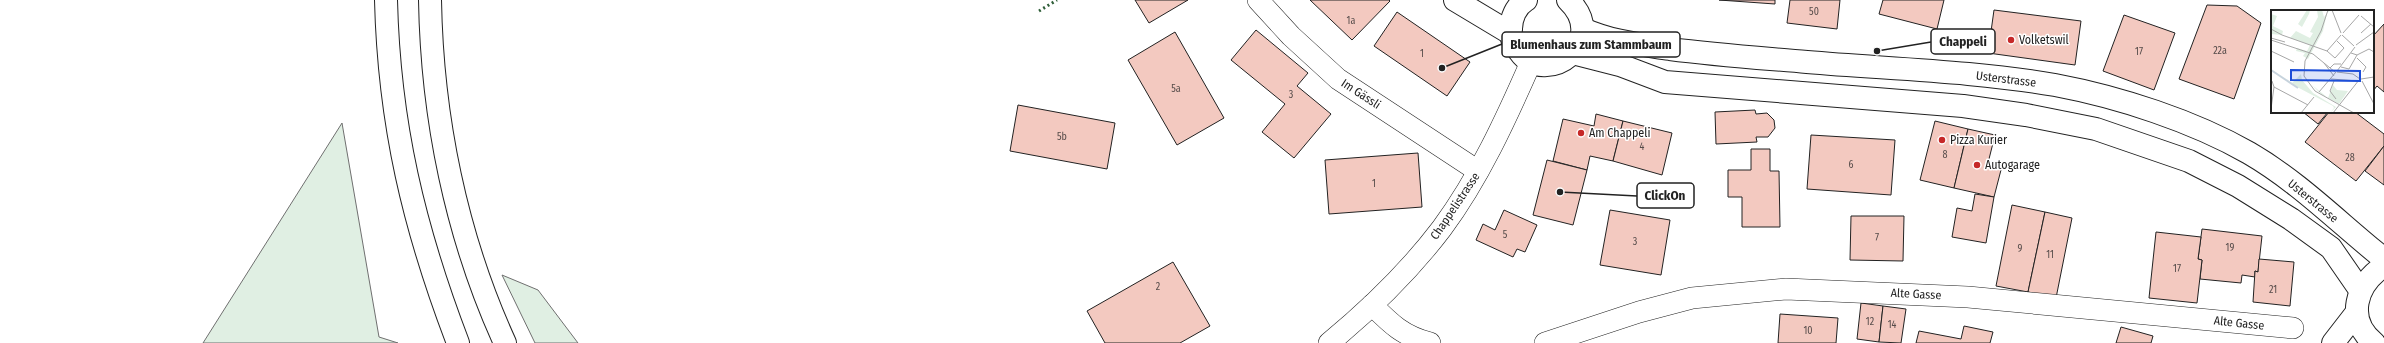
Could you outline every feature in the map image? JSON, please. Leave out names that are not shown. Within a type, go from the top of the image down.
[{"type":"main road","points":[[386,0],[390,77],[397,132],[408,186],[421,239],[458,343]]},
{"type":"main road","points":[[430,0],[434,83],[450,174],[475,269],[505,343]]},
{"type":"main road","points":[[1456,0],[1510,33]]},
{"type":"main road","points":[[1521,1],[1511,22],[1510,33],[1514,45],[1521,55],[1531,62],[1553,65],[1564,60],[1579,46],[1583,16],[1568,0]]},
{"type":"main road","name":"Usterstrasse","points":[[1583,16],[1614,41],[1630,44],[1715,55],[1966,75],[2048,84],[2119,101],[2184,122],[2249,153],[2308,193],[2348,230],[2384,259]]},
{"type":"main road","points":[[1573,53],[1620,65],[1665,82],[1963,106],[2026,115],[2096,129],[2188,161],[2238,186],[2291,219],[2331,248],[2360,290]]},
{"type":"main road","points":[[2374,343],[2368,338],[2360,323],[2357,312],[2360,290],[2371,274],[2384,266]]},
{"type":"main road","points":[[2334,343],[2357,312]]},
{"type":"street","name":"Im Gässli","points":[[1258,0],[1291,36],[1338,79],[1478,171]]},
{"type":"street","name":"Chappelistrasse","points":[[1330,343],[1372,305],[1439,232],[1478,171],[1531,62]]},
{"type":"street","name":"Alte Gasse","points":[[1545,343],[1639,312],[1692,298],[1786,289],[1968,297],[2293,328]]},
{"type":"street","points":[[1372,305],[1393,326],[1412,339],[1430,343]]},
{"type":"green space","points":[[342,123],[379,337],[398,343],[203,343]]},
{"type":"green space","points":[[502,275],[538,290],[578,343],[535,343]]},
{"type":"building","points":[[1135,0],[1188,0],[1149,23]]},
{"type":"building","points":[[1310,0],[1389,0],[1390,1],[1352,40]]},
{"type":"building","points":[[1719,0],[1775,0],[1775,4]]},
{"type":"building","points":[[1790,0],[1840,0],[1837,29],[1787,23]]},
{"type":"building","points":[[1883,0],[1944,0],[1937,29],[1879,14]]},
{"type":"building","points":[[2207,5],[2237,6],[2261,23],[2234,99],[2179,79]]},
{"type":"building","points":[[1994,10],[2081,21],[2075,65],[1988,53]]},
{"type":"building","points":[[1397,12],[1470,62],[1447,96],[1374,46]]},
{"type":"building","points":[[2124,15],[2175,33],[2154,90],[2103,71]]},
{"type":"building","points":[[2384,24],[2384,92],[2377,86],[2374,90],[2374,35]]},
{"type":"building","points":[[1256,30],[1308,73],[1297,86],[1331,114],[1294,158],[1262,132],[1285,104],[1231,60]]},
{"type":"building","points":[[1175,32],[1224,118],[1177,145],[1128,60]]},
{"type":"building","points":[[1018,105],[1115,123],[1107,169],[1010,151]]},
{"type":"building","points":[[1755,110],[1756,114],[1767,113],[1774,120],[1775,128],[1768,137],[1756,137],[1757,142],[1716,144],[1715,112]]},
{"type":"building","points":[[2304,113],[2327,113],[2318,124]]},
{"type":"building","points":[[2328,113],[2356,113],[2384,134],[2384,146],[2356,181],[2305,142]]},
{"type":"building","points":[[1596,114],[1623,121],[1613,161],[1590,156],[1587,170],[1553,161],[1563,119],[1594,126]]},
{"type":"building","points":[[1623,121],[1672,133],[1662,175],[1613,161]]},
{"type":"building","points":[[1935,121],[1968,129],[1954,188],[1920,180]]},
{"type":"building","name":"Autogarage","points":[[1968,129],[1995,135],[1988,163],[2002,166],[1994,197],[1954,188]]},
{"type":"building","points":[[1811,135],[1895,140],[1891,195],[1807,189]]},
{"type":"building","points":[[2384,146],[2384,185],[2365,171]]},
{"type":"building","points":[[1751,149],[1770,149],[1770,171],[1779,171],[1780,227],[1742,227],[1742,197],[1728,197],[1728,170],[1751,170]]},
{"type":"building","points":[[1418,153],[1422,207],[1329,214],[1325,160]]},
{"type":"building","points":[[1547,160],[1587,170],[1573,225],[1533,215]]},
{"type":"building","points":[[1975,194],[1994,197],[1986,243],[1952,237],[1957,208],[1972,211]]},
{"type":"building","points":[[2012,205],[2045,212],[2028,292],[1996,286]]},
{"type":"building","points":[[1504,210],[1537,225],[1525,252],[1517,249],[1513,257],[1476,240],[1483,224],[1495,230]]},
{"type":"building","points":[[1610,210],[1670,220],[1661,275],[1600,265]]},
{"type":"building","points":[[2045,212],[2072,218],[2056,298],[2028,292]]},
{"type":"building","points":[[1851,216],[1904,216],[1903,261],[1850,260]]},
{"type":"building","points":[[2202,229],[2262,236],[2258,272],[2255,271],[2255,277],[2242,275],[2241,283],[2200,279],[2202,260],[2198,259]]},
{"type":"building","points":[[2156,232],[2201,237],[2198,259],[2202,260],[2197,303],[2149,298]]},
{"type":"building","points":[[2259,259],[2294,262],[2290,306],[2253,302],[2255,271],[2258,272]]},
{"type":"building","points":[[1173,262],[1210,326],[1180,343],[1105,343],[1087,311]]},
{"type":"building","points":[[1861,303],[1883,306],[1879,342],[1857,339]]},
{"type":"building","points":[[1883,306],[1906,309],[1901,343],[1879,342]]},
{"type":"building","points":[[1780,314],[1838,318],[1836,343],[1778,343]]},
{"type":"building","points":[[1964,326],[1993,332],[1990,343],[1916,343],[1919,331],[1961,339]]},
{"type":"building","points":[[2121,327],[2153,336],[2151,343],[2116,343]]},
{"type":"hedge","points":[[1039,11],[1057,0]]},
{"type":"place","name":"Volketswil","points":[[2011,40]]},
{"type":"place","name":"Chappeli","points":[[1877,51]]},
{"type":"place","name":"Blumenhaus zum Stammbaum","points":[[1442,68]]},
{"type":"place","name":"Am Chappeli","points":[[1581,133]]},
{"type":"place","name":"Pizza Kurier","points":[[1942,140]]},
{"type":"place","name":"Autogarage","points":[[1977,165]]},
{"type":"place","name":"ClickOn","points":[[1560,192]]}]
